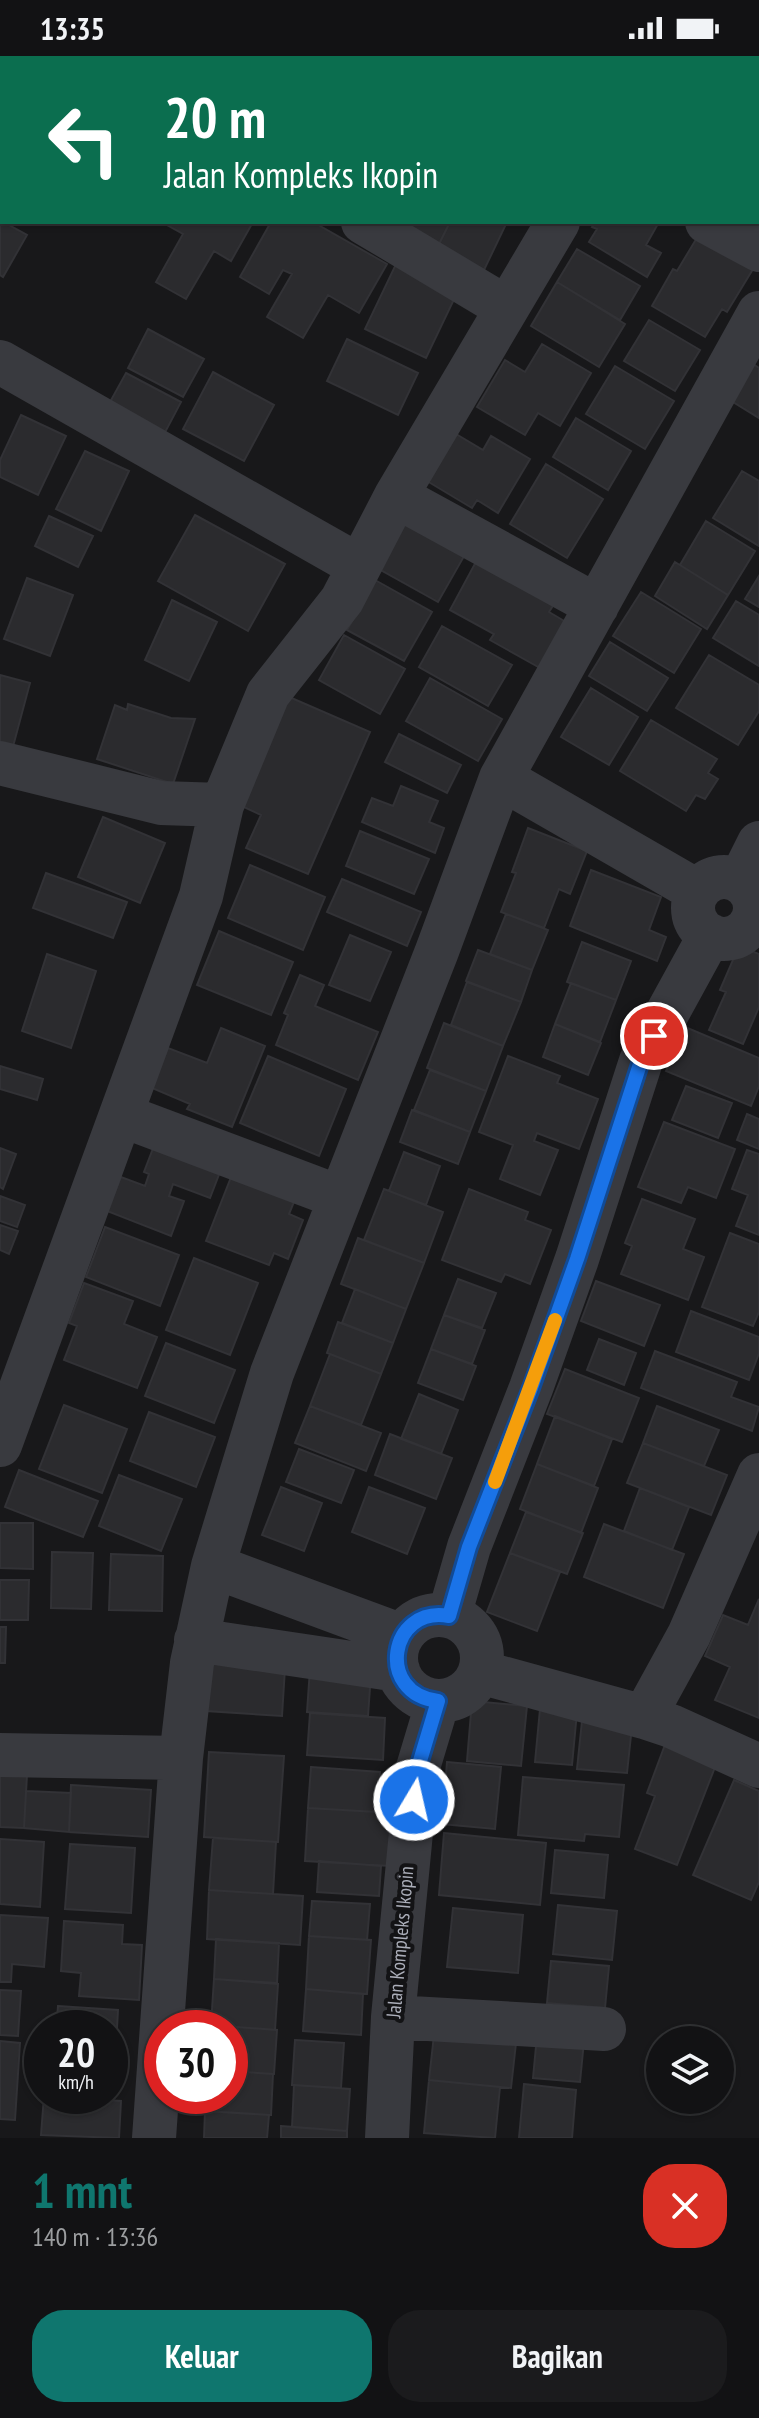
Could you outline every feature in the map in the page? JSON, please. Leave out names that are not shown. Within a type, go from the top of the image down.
[{"type":"street","points":[[366,224],[507,308]]},
{"type":"street","points":[[0,1445],[201,896],[222,805],[268,694],[342,600],[396,496],[557,224]]},
{"type":"street","points":[[711,224],[759,250]]},
{"type":"street","points":[[154,2138],[181,1758],[196,1640],[213,1566],[272,1373],[501,778],[759,313]]},
{"type":"street","points":[[0,362],[359,566]]},
{"type":"street","points":[[396,496],[597,606]]},
{"type":"street","points":[[0,763],[161,803],[222,805]]},
{"type":"street","points":[[501,778],[697,891]]},
{"type":"street","points":[[740,930],[700,927],[694,916],[693,903],[697,891],[706,882],[729,877],[749,862]]},
{"type":"street","points":[[449,1616],[469,1547],[577,1259],[641,1061],[755,909],[749,862]]},
{"type":"street","points":[[121,1115],[339,1197]]},
{"type":"street","points":[[658,1721],[689,1635],[759,1475]]},
{"type":"street","points":[[658,1721],[759,1543]]},
{"type":"street","points":[[213,1566],[400,1653]]},
{"type":"street","points":[[431,1614],[449,1616],[465,1624],[477,1637],[482,1655],[480,1672],[471,1687],[456,1698],[430,1700],[406,1686],[400,1653],[422,1618],[431,1614]]},
{"type":"street","points":[[196,1640],[400,1653]]},
{"type":"street","points":[[480,1672],[658,1721],[759,1766]]},
{"type":"street","name":"Jalan Kompleks Ikopin","points":[[387,2138],[393,2017],[417,1771],[438,1701]]},
{"type":"street","points":[[0,1755],[181,1758]]},
{"type":"street","points":[[393,2017],[604,2029]]},
{"type":"building","points":[[0,224],[7,224],[27,235],[3,277],[0,275]]},
{"type":"building","points":[[252,224],[231,261],[214,251],[186,299],[156,282],[183,234],[167,225]]},
{"type":"building","points":[[270,224],[317,224],[387,264],[359,313],[328,295],[303,338],[267,317],[292,274],[283,270],[269,294],[240,277]]},
{"type":"building","points":[[399,224],[449,224],[437,248]]},
{"type":"building","points":[[449,224],[506,224],[484,270],[437,248]]},
{"type":"building","points":[[594,224],[658,224],[646,245],[661,253],[647,277],[589,242],[597,229],[592,227]]},
{"type":"building","points":[[698,236],[753,269],[727,312],[722,309],[705,337],[652,306],[673,269],[677,271]]},
{"type":"building","points":[[577,249],[640,286],[620,320],[557,282]]},
{"type":"building","points":[[397,262],[458,291],[426,358],[365,329]]},
{"type":"building","points":[[557,282],[625,324],[599,367],[531,326]]},
{"type":"building","points":[[649,320],[700,350],[675,391],[624,361]]},
{"type":"building","points":[[148,329],[204,359],[183,397],[128,368]]},
{"type":"building","points":[[347,339],[418,373],[398,415],[327,381]]},
{"type":"building","points":[[542,344],[591,373],[560,426],[538,413],[525,435],[477,407],[505,360],[525,372]]},
{"type":"building","points":[[750,362],[759,368],[759,418],[728,399]]},
{"type":"building","points":[[615,366],[674,401],[645,449],[586,414]]},
{"type":"building","points":[[213,372],[274,405],[244,461],[183,429]]},
{"type":"building","points":[[126,373],[181,402],[161,440],[105,411]]},
{"type":"building","points":[[21,415],[66,436],[38,495],[0,477],[0,460]]},
{"type":"building","points":[[576,418],[631,451],[608,490],[553,457]]},
{"type":"building","points":[[451,431],[483,450],[491,436],[530,459],[498,513],[477,500],[472,508],[422,478]]},
{"type":"building","points":[[85,451],[129,471],[101,531],[56,509]]},
{"type":"building","points":[[546,464],[603,499],[567,558],[510,524]]},
{"type":"building","points":[[742,471],[759,481],[759,546],[713,518]]},
{"type":"building","points":[[195,515],[285,564],[248,631],[158,581]]},
{"type":"building","points":[[49,516],[93,536],[78,567],[35,546]]},
{"type":"building","points":[[408,518],[467,551],[438,602],[379,569]]},
{"type":"building","points":[[706,521],[755,551],[728,595],[680,565]]},
{"type":"building","points":[[478,558],[556,601],[549,612],[566,622],[540,668],[490,640],[494,634],[450,610]]},
{"type":"building","points":[[675,562],[728,595],[707,629],[655,596]]},
{"type":"building","points":[[759,576],[759,607],[745,599]]},
{"type":"building","points":[[27,578],[73,595],[50,656],[4,639]]},
{"type":"building","points":[[375,580],[432,612],[404,661],[347,630]]},
{"type":"building","points":[[641,592],[701,629],[674,673],[613,636]]},
{"type":"building","points":[[172,600],[217,622],[189,681],[145,660]]},
{"type":"building","points":[[736,601],[759,615],[759,666],[713,638]]},
{"type":"building","points":[[442,626],[512,665],[488,706],[419,667]]},
{"type":"building","points":[[344,635],[405,669],[380,714],[319,680]]},
{"type":"building","points":[[610,642],[668,678],[647,711],[589,676]]},
{"type":"building","points":[[709,655],[759,685],[759,711],[738,745],[676,708]]},
{"type":"building","points":[[0,675],[30,683],[11,754],[0,751]]},
{"type":"building","points":[[430,678],[502,719],[478,761],[406,721]]},
{"type":"building","points":[[591,688],[638,717],[609,765],[561,737]]},
{"type":"building","points":[[280,693],[370,732],[308,874],[246,848],[261,815],[233,802]]},
{"type":"building","points":[[128,704],[171,718],[195,719],[173,784],[97,759],[115,705],[127,710]]},
{"type":"building","points":[[651,720],[717,759],[708,773],[718,779],[705,799],[696,795],[686,811],[620,771]]},
{"type":"building","points":[[399,734],[461,765],[447,793],[385,762]]},
{"type":"building","points":[[401,786],[438,801],[429,822],[444,828],[435,853],[362,822],[372,798],[393,806]]},
{"type":"building","points":[[103,817],[165,843],[140,903],[78,877]]},
{"type":"building","points":[[528,828],[587,851],[570,894],[559,889],[544,928],[501,912]]},
{"type":"building","points":[[360,831],[429,859],[414,894],[346,866]]},
{"type":"building","points":[[250,865],[325,897],[303,950],[228,918]]},
{"type":"building","points":[[591,870],[661,897],[649,930],[666,937],[657,961],[570,926]]},
{"type":"building","points":[[46,873],[127,902],[113,938],[33,908]]},
{"type":"building","points":[[342,879],[421,912],[407,946],[327,912]]},
{"type":"building","points":[[506,914],[548,930],[532,970],[490,954]]},
{"type":"building","points":[[219,931],[293,962],[271,1015],[197,985]]},
{"type":"building","points":[[350,935],[391,952],[370,1001],[329,985]]},
{"type":"building","points":[[582,942],[631,961],[616,1000],[567,982]]},
{"type":"building","points":[[739,946],[759,954],[759,1007],[743,1044],[709,1030],[726,992],[720,990]]},
{"type":"building","points":[[478,950],[532,970],[521,1002],[466,981]]},
{"type":"building","points":[[47,954],[96,971],[71,1048],[22,1031]]},
{"type":"building","points":[[300,975],[324,985],[315,1006],[378,1032],[358,1080],[276,1045],[288,1015],[284,1013]]},
{"type":"building","points":[[467,982],[521,1002],[503,1046],[451,1025]]},
{"type":"building","points":[[571,983],[616,1000],[600,1042],[555,1024]]},
{"type":"building","points":[[444,1023],[503,1046],[486,1091],[427,1068]]},
{"type":"building","points":[[555,1024],[601,1043],[588,1075],[543,1057]]},
{"type":"building","points":[[685,1027],[759,1058],[759,1086],[751,1106],[666,1071]]},
{"type":"building","points":[[221,1028],[265,1046],[232,1127],[187,1109],[190,1104],[152,1088],[168,1048],[207,1063]]},
{"type":"building","points":[[268,1056],[346,1089],[319,1156],[240,1123]]},
{"type":"building","points":[[508,1056],[560,1076],[557,1083],[598,1099],[579,1149],[537,1133],[534,1141],[558,1150],[540,1195],[500,1179],[513,1145],[479,1132]]},
{"type":"building","points":[[0,1066],[43,1079],[37,1100],[0,1089]]},
{"type":"building","points":[[430,1070],[486,1091],[470,1132],[414,1110]]},
{"type":"building","points":[[686,1086],[732,1103],[718,1138],[672,1120]]},
{"type":"building","points":[[412,1110],[470,1132],[458,1164],[400,1142]]},
{"type":"building","points":[[747,1114],[759,1119],[759,1149],[737,1140]]},
{"type":"building","points":[[664,1122],[735,1149],[716,1198],[688,1187],[681,1203],[638,1187]]},
{"type":"building","points":[[157,1138],[223,1164],[210,1198],[173,1184],[169,1196],[184,1201],[171,1236],[107,1211],[121,1177],[145,1186],[149,1174],[144,1172]]},
{"type":"building","points":[[0,1148],[16,1154],[3,1189],[0,1187]]},
{"type":"building","points":[[747,1150],[759,1154],[759,1235],[736,1226],[748,1195],[732,1189]]},
{"type":"building","points":[[404,1152],[440,1166],[426,1205],[389,1191]]},
{"type":"building","points":[[235,1167],[298,1192],[289,1214],[303,1220],[288,1259],[274,1253],[269,1265],[206,1241]]},
{"type":"building","points":[[384,1189],[443,1212],[424,1263],[364,1240]]},
{"type":"building","points":[[469,1189],[528,1212],[525,1220],[551,1230],[530,1284],[505,1274],[501,1282],[442,1260]]},
{"type":"building","points":[[0,1196],[25,1205],[17,1227],[0,1221]]},
{"type":"building","points":[[642,1199],[695,1219],[683,1249],[704,1257],[688,1300],[621,1274],[632,1246],[625,1243]]},
{"type":"building","points":[[0,1225],[18,1231],[9,1254],[0,1250]]},
{"type":"building","points":[[105,1227],[179,1255],[160,1306],[86,1277]]},
{"type":"building","points":[[730,1233],[759,1244],[759,1312],[753,1326],[702,1307]]},
{"type":"building","points":[[358,1238],[424,1263],[406,1309],[341,1284]]},
{"type":"building","points":[[194,1258],[258,1283],[230,1355],[166,1330]]},
{"type":"building","points":[[458,1279],[496,1293],[482,1328],[444,1315]]},
{"type":"building","points":[[596,1281],[660,1305],[644,1346],[581,1321]]},
{"type":"building","points":[[84,1283],[133,1301],[124,1324],[157,1337],[137,1388],[64,1360],[77,1326],[69,1323]]},
{"type":"building","points":[[355,1289],[406,1309],[393,1343],[342,1323]]},
{"type":"building","points":[[691,1311],[759,1337],[759,1353],[749,1380],[676,1352]]},
{"type":"building","points":[[444,1315],[485,1330],[472,1364],[431,1349]]},
{"type":"building","points":[[338,1322],[393,1343],[381,1374],[327,1353]]},
{"type":"building","points":[[599,1339],[636,1353],[624,1385],[587,1370]]},
{"type":"building","points":[[166,1343],[235,1370],[214,1423],[145,1396]]},
{"type":"building","points":[[431,1349],[476,1366],[463,1400],[418,1383]]},
{"type":"building","points":[[655,1351],[737,1382],[731,1397],[759,1407],[752,1431],[641,1388]]},
{"type":"building","points":[[330,1354],[381,1374],[361,1425],[310,1406]]},
{"type":"building","points":[[565,1369],[639,1398],[622,1442],[547,1414]]},
{"type":"building","points":[[419,1394],[458,1410],[441,1454],[401,1439]]},
{"type":"building","points":[[64,1405],[127,1429],[102,1493],[39,1469]]},
{"type":"building","points":[[310,1406],[381,1433],[366,1471],[295,1443]]},
{"type":"building","points":[[657,1406],[719,1430],[704,1466],[643,1443]]},
{"type":"building","points":[[149,1412],[215,1437],[196,1487],[130,1461]]},
{"type":"building","points":[[555,1416],[612,1439],[594,1486],[537,1464]]},
{"type":"building","points":[[390,1434],[452,1458],[436,1499],[375,1475]]},
{"type":"building","points":[[643,1443],[727,1475],[711,1515],[627,1483]]},
{"type":"building","points":[[299,1449],[354,1470],[341,1503],[286,1482]]},
{"type":"building","points":[[537,1464],[598,1488],[581,1533],[520,1509]]},
{"type":"building","points":[[19,1470],[98,1501],[83,1537],[5,1507]]},
{"type":"building","points":[[119,1475],[182,1499],[161,1551],[99,1526]]},
{"type":"building","points":[[281,1487],[322,1503],[304,1551],[262,1535]]},
{"type":"building","points":[[369,1487],[425,1508],[407,1554],[352,1532]]},
{"type":"building","points":[[640,1488],[689,1507],[672,1550],[624,1531]]},
{"type":"building","points":[[526,1512],[583,1533],[567,1574],[510,1553]]},
{"type":"building","points":[[0,1523],[33,1523],[33,1569],[0,1568]]},
{"type":"building","points":[[604,1524],[684,1554],[663,1608],[584,1577]]},
{"type":"building","points":[[52,1552],[93,1553],[91,1609],[51,1608]]},
{"type":"building","points":[[510,1553],[560,1572],[537,1631],[487,1612]]},
{"type":"building","points":[[111,1554],[163,1556],[162,1611],[109,1610]]},
{"type":"building","points":[[0,1580],[29,1580],[28,1620],[0,1620]]},
{"type":"building","points":[[759,1599],[759,1718],[715,1700],[730,1667],[705,1656],[723,1615],[748,1625]]},
{"type":"building","points":[[0,1627],[6,1627],[5,1663],[0,1663]]},
{"type":"building","points":[[208,1663],[285,1668],[282,1716],[206,1711]]},
{"type":"building","points":[[310,1669],[371,1673],[368,1716],[307,1712]]},
{"type":"building","points":[[472,1701],[527,1706],[521,1766],[467,1761]]},
{"type":"building","points":[[540,1709],[577,1712],[572,1765],[535,1762]]},
{"type":"building","points":[[310,1713],[385,1718],[383,1760],[307,1755]]},
{"type":"building","points":[[582,1721],[632,1726],[627,1773],[577,1769]]},
{"type":"building","points":[[666,1742],[717,1762],[677,1865],[635,1849],[655,1796],[647,1793]]},
{"type":"building","points":[[209,1752],[284,1756],[278,1842],[204,1837]]},
{"type":"building","points":[[447,1762],[501,1767],[495,1829],[442,1824]]},
{"type":"building","points":[[311,1767],[380,1772],[378,1812],[308,1808]]},
{"type":"building","points":[[0,1774],[27,1775],[24,1828],[0,1827]]},
{"type":"building","points":[[523,1777],[624,1785],[619,1837],[585,1834],[584,1841],[518,1835]]},
{"type":"building","points":[[734,1780],[759,1791],[759,1882],[751,1900],[693,1875]]},
{"type":"building","points":[[71,1785],[151,1790],[148,1837],[69,1832]]},
{"type":"building","points":[[26,1791],[71,1793],[69,1832],[24,1828]]},
{"type":"building","points":[[308,1808],[393,1813],[390,1866],[305,1861]]},
{"type":"building","points":[[444,1833],[546,1843],[540,1905],[439,1895]]},
{"type":"building","points":[[213,1838],[276,1842],[273,1894],[209,1890]]},
{"type":"building","points":[[0,1839],[44,1842],[40,1907],[0,1904]]},
{"type":"building","points":[[70,1844],[135,1848],[131,1913],[65,1909]]},
{"type":"building","points":[[555,1850],[608,1855],[604,1898],[551,1893]]},
{"type":"building","points":[[319,1861],[381,1866],[379,1896],[317,1892]]},
{"type":"building","points":[[209,1890],[303,1896],[300,1945],[207,1939]]},
{"type":"building","points":[[312,1901],[370,1904],[367,1940],[309,1936]]},
{"type":"building","points":[[558,1905],[617,1911],[612,1960],[553,1954]]},
{"type":"building","points":[[453,1908],[523,1915],[518,1973],[447,1967]]},
{"type":"building","points":[[0,1915],[48,1918],[44,1967],[12,1964],[11,1982],[0,1982]]},
{"type":"building","points":[[64,1921],[123,1925],[122,1944],[142,1945],[139,2000],[79,1996],[81,1973],[61,1971]]},
{"type":"building","points":[[309,1936],[371,1940],[367,1994],[306,1989]]},
{"type":"building","points":[[216,1939],[279,1943],[277,1983],[214,1979]]},
{"type":"building","points":[[551,1961],[609,1966],[605,2008],[547,2003]]},
{"type":"building","points":[[214,1979],[278,1984],[275,2030],[248,2028],[248,2010],[212,2010]]},
{"type":"building","points":[[306,1989],[363,1994],[361,2035],[303,2031]]},
{"type":"building","points":[[0,1990],[21,1991],[18,2036],[0,2035]]},
{"type":"building","points":[[58,2006],[118,2010],[58,2010]]},
{"type":"building","points":[[435,2026],[517,2034],[511,2088],[429,2080]]},
{"type":"building","points":[[248,2028],[277,2030],[274,2074],[248,2072]]},
{"type":"building","points":[[537,2036],[584,2041],[580,2082],[533,2078]]},
{"type":"building","points":[[295,2040],[344,2043],[341,2088],[292,2085]]},
{"type":"building","points":[[0,2041],[20,2043],[15,2120],[0,2119]]},
{"type":"building","points":[[248,2072],[273,2074],[271,2115],[248,2114]]},
{"type":"building","points":[[429,2080],[500,2087],[495,2138],[424,2133]]},
{"type":"building","points":[[524,2084],[576,2090],[572,2138],[519,2138]]},
{"type":"building","points":[[294,2085],[350,2089],[347,2131],[292,2127]]},
{"type":"building","points":[[43,2114],[120,2114],[119,2138],[41,2135]]},
{"type":"building","points":[[205,2114],[269,2115],[267,2138],[204,2138]]},
{"type":"building","points":[[281,2126],[347,2131],[347,2138],[281,2138]]},
{"type":"slow traffic","points":[[495,1482],[555,1320]]},
{"type":"route","points":[[414,1800],[417,1771],[438,1701],[421,1697],[406,1686],[398,1670],[396,1653],[402,1636],[414,1623],[431,1614],[449,1616],[469,1547],[531,1388],[577,1259],[641,1061],[654,1036]]}]
